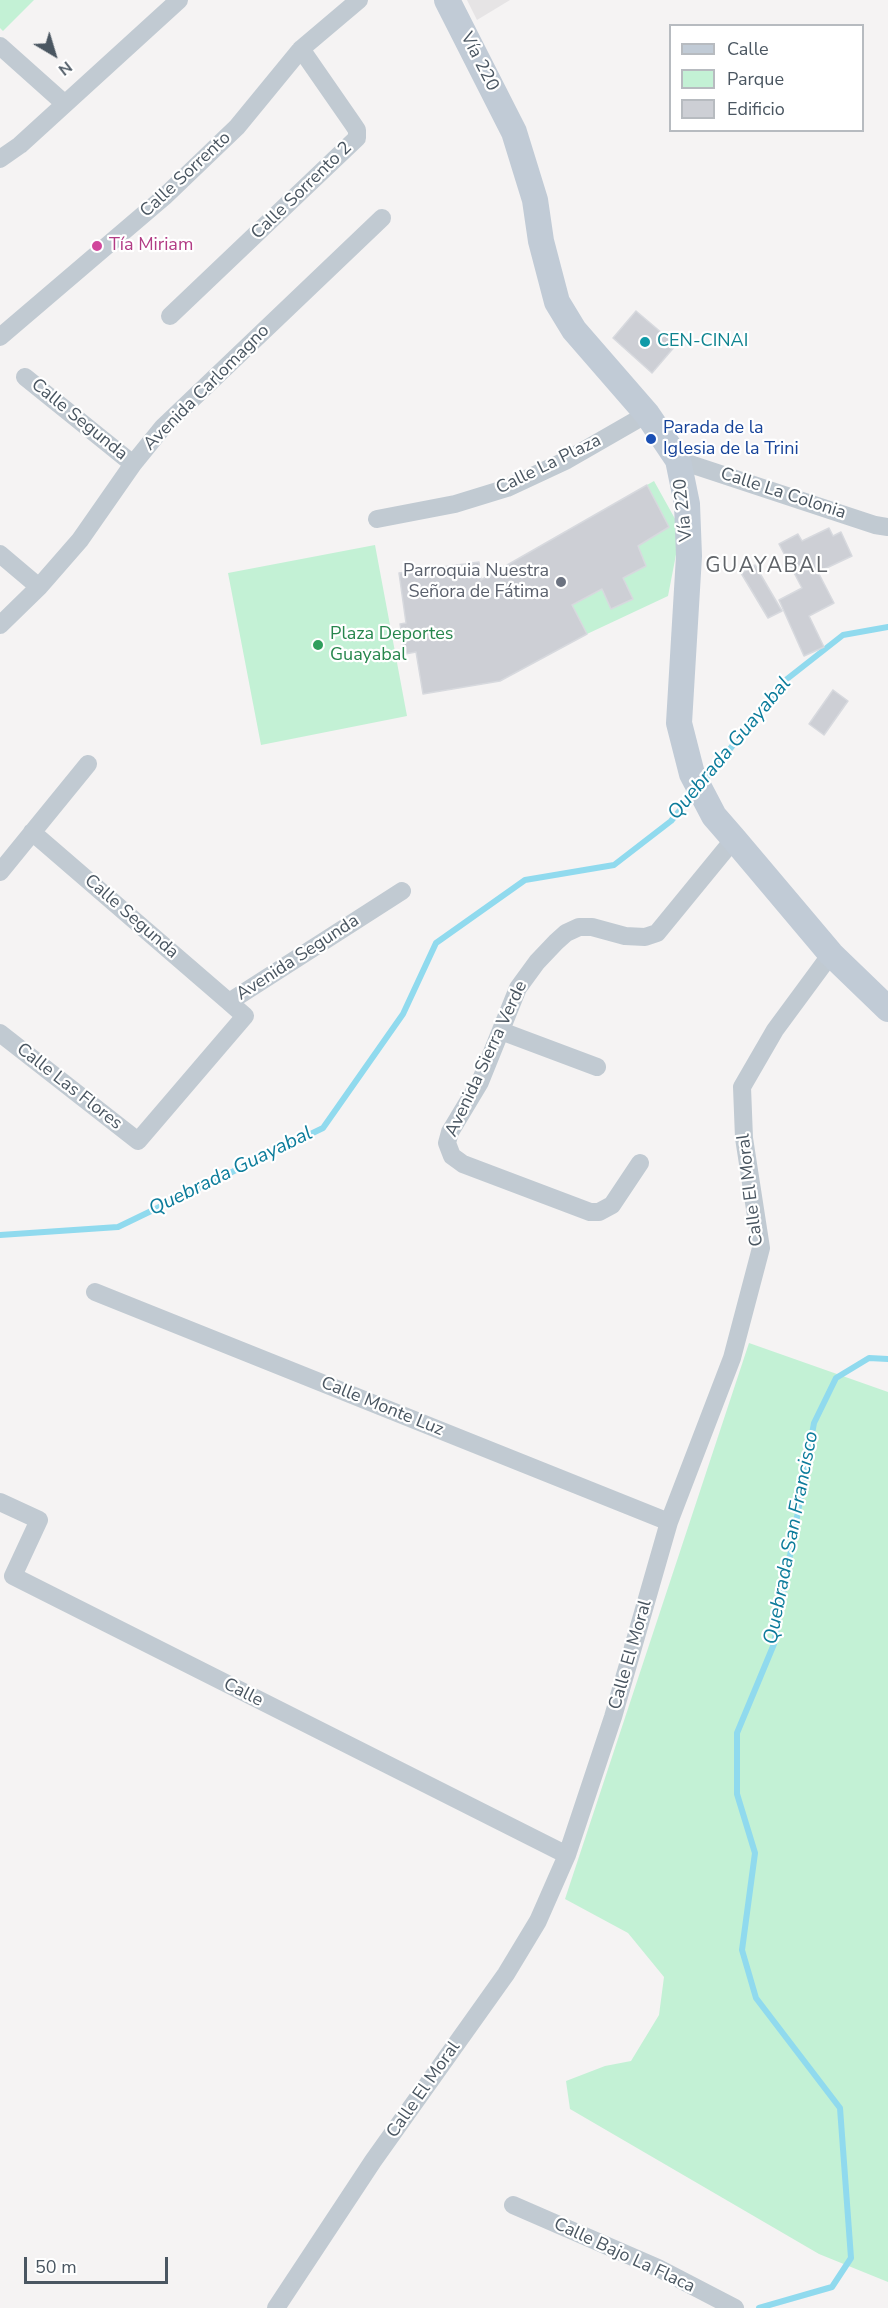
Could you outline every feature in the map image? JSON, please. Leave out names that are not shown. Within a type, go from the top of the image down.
[{"type":"main road","name":"Vía 220","points":[[447,0],[514,132],[535,200],[541,241],[557,302],[574,330],[647,414],[678,460],[687,504],[688,556],[679,723],[692,774],[714,816],[831,954],[888,1009]]},
{"type":"street","points":[[0,159],[20,145],[179,0]]},
{"type":"street","name":"Calle Sorrento","points":[[0,337],[164,196],[229,135],[265,95],[301,49],[359,0]]},
{"type":"street","points":[[0,46],[65,104]]},
{"type":"street","name":"Calle Sorrento 2","points":[[170,316],[357,138],[357,130],[301,49]]},
{"type":"street","name":"Avenida Carlomagno","points":[[0,625],[39,587],[80,540],[133,464],[163,427],[382,218]]},
{"type":"street","name":"Calle Segunda","points":[[25,377],[133,464]]},
{"type":"street","name":"Calle La Plaza","points":[[377,519],[454,504],[507,489],[567,460],[647,414]]},
{"type":"street","name":"Calle La Colonia","points":[[678,460],[875,525],[888,527]]},
{"type":"street","points":[[0,554],[39,587]]},
{"type":"street","points":[[0,872],[88,764]]},
{"type":"street","name":"Calle Segunda","points":[[32,832],[229,1002]]},
{"type":"street","name":"Avenida Sierra Verde","points":[[640,1163],[612,1205],[599,1212],[590,1212],[464,1164],[453,1156],[447,1143],[450,1132],[480,1083],[518,988],[537,962],[561,938],[579,927],[592,927],[625,936],[645,937],[657,933],[734,839]]},
{"type":"street","name":"Avenida Segunda","points":[[138,1141],[245,1016],[229,1002],[402,891]]},
{"type":"street","name":"Calle El Moral","points":[[276,2308],[373,2162],[506,1974],[538,1921],[567,1855],[613,1718],[669,1522],[732,1358],[761,1248],[744,1138],[742,1087],[775,1030],[831,954]]},
{"type":"street","points":[[501,1031],[597,1066]]},
{"type":"street","name":"Calle Las Flores","points":[[0,1033],[138,1141]]},
{"type":"street","name":"Calle Monte Luz","points":[[95,1292],[669,1522]]},
{"type":"street","name":"Calle","points":[[0,1502],[39,1520],[13,1576],[567,1855]]},
{"type":"street","name":"Calle Bajo La Flaca","points":[[513,2205],[658,2268],[728,2305]]},
{"type":"shaded area","points":[[467,0],[510,0],[477,20]]},
{"type":"green space","points":[[0,0],[34,0],[3,31],[0,28]]},
{"type":"green space","points":[[654,481],[679,526],[680,534],[668,596],[587,634],[572,605],[602,589],[611,608],[623,578],[646,566],[638,546],[647,485]]},
{"type":"green space","name":"Plaza Deportes Guayabal","points":[[375,545],[407,716],[261,745],[228,573]]},
{"type":"green space","points":[[749,1343],[888,1392],[888,2282],[819,2254],[570,2109],[566,2081],[605,2066],[631,2061],[659,2015],[664,1977],[628,1933],[565,1899]]},
{"type":"building","name":"CEN-CINAI","points":[[636,311],[676,345],[652,373],[613,338]]},
{"type":"building","points":[[647,485],[669,527],[638,546],[646,566],[623,578],[633,599],[611,609],[602,589],[572,605],[587,634],[500,681],[423,694],[416,652],[405,654],[400,624],[406,623],[399,573],[479,562],[481,580]]},
{"type":"building","points":[[829,528],[833,536],[841,532],[852,556],[818,572],[834,603],[809,616],[824,647],[804,656],[779,600],[802,588],[779,544],[798,534],[802,541]]},
{"type":"building","points":[[755,565],[782,611],[768,618],[741,573]]},
{"type":"building","points":[[833,690],[848,701],[824,735],[809,724]]},
{"type":"waterway","name":"Quebrada Guayabal","points":[[703,782],[787,679],[843,635],[888,627]]},
{"type":"waterway","name":"Quebrada Guayabal","points":[[0,1235],[118,1227],[323,1128],[403,1014],[436,943],[525,880],[614,865],[671,821],[695,792]]},
{"type":"waterway","name":"Quebrada San Francisco","points":[[759,2308],[832,2287],[851,2258],[840,2108],[756,1998],[742,1950],[755,1853],[737,1794],[737,1733],[774,1644],[814,1423],[836,1378],[869,1358],[888,1359]]},
{"type":"place","name":"Tía Miriam","points":[[97,246]]},
{"type":"place","name":"CEN-CINAI","points":[[645,342]]},
{"type":"place","name":"Parada de la Iglesia de la Trini","points":[[651,439]]},
{"type":"place","name":"Parroquia Nuestra Señora de Fátima","points":[[561,582]]},
{"type":"place","name":"Plaza Deportes Guayabal","points":[[318,645]]},
{"type":"district","name":"GUAYABAL","points":[[767,567]]}]
